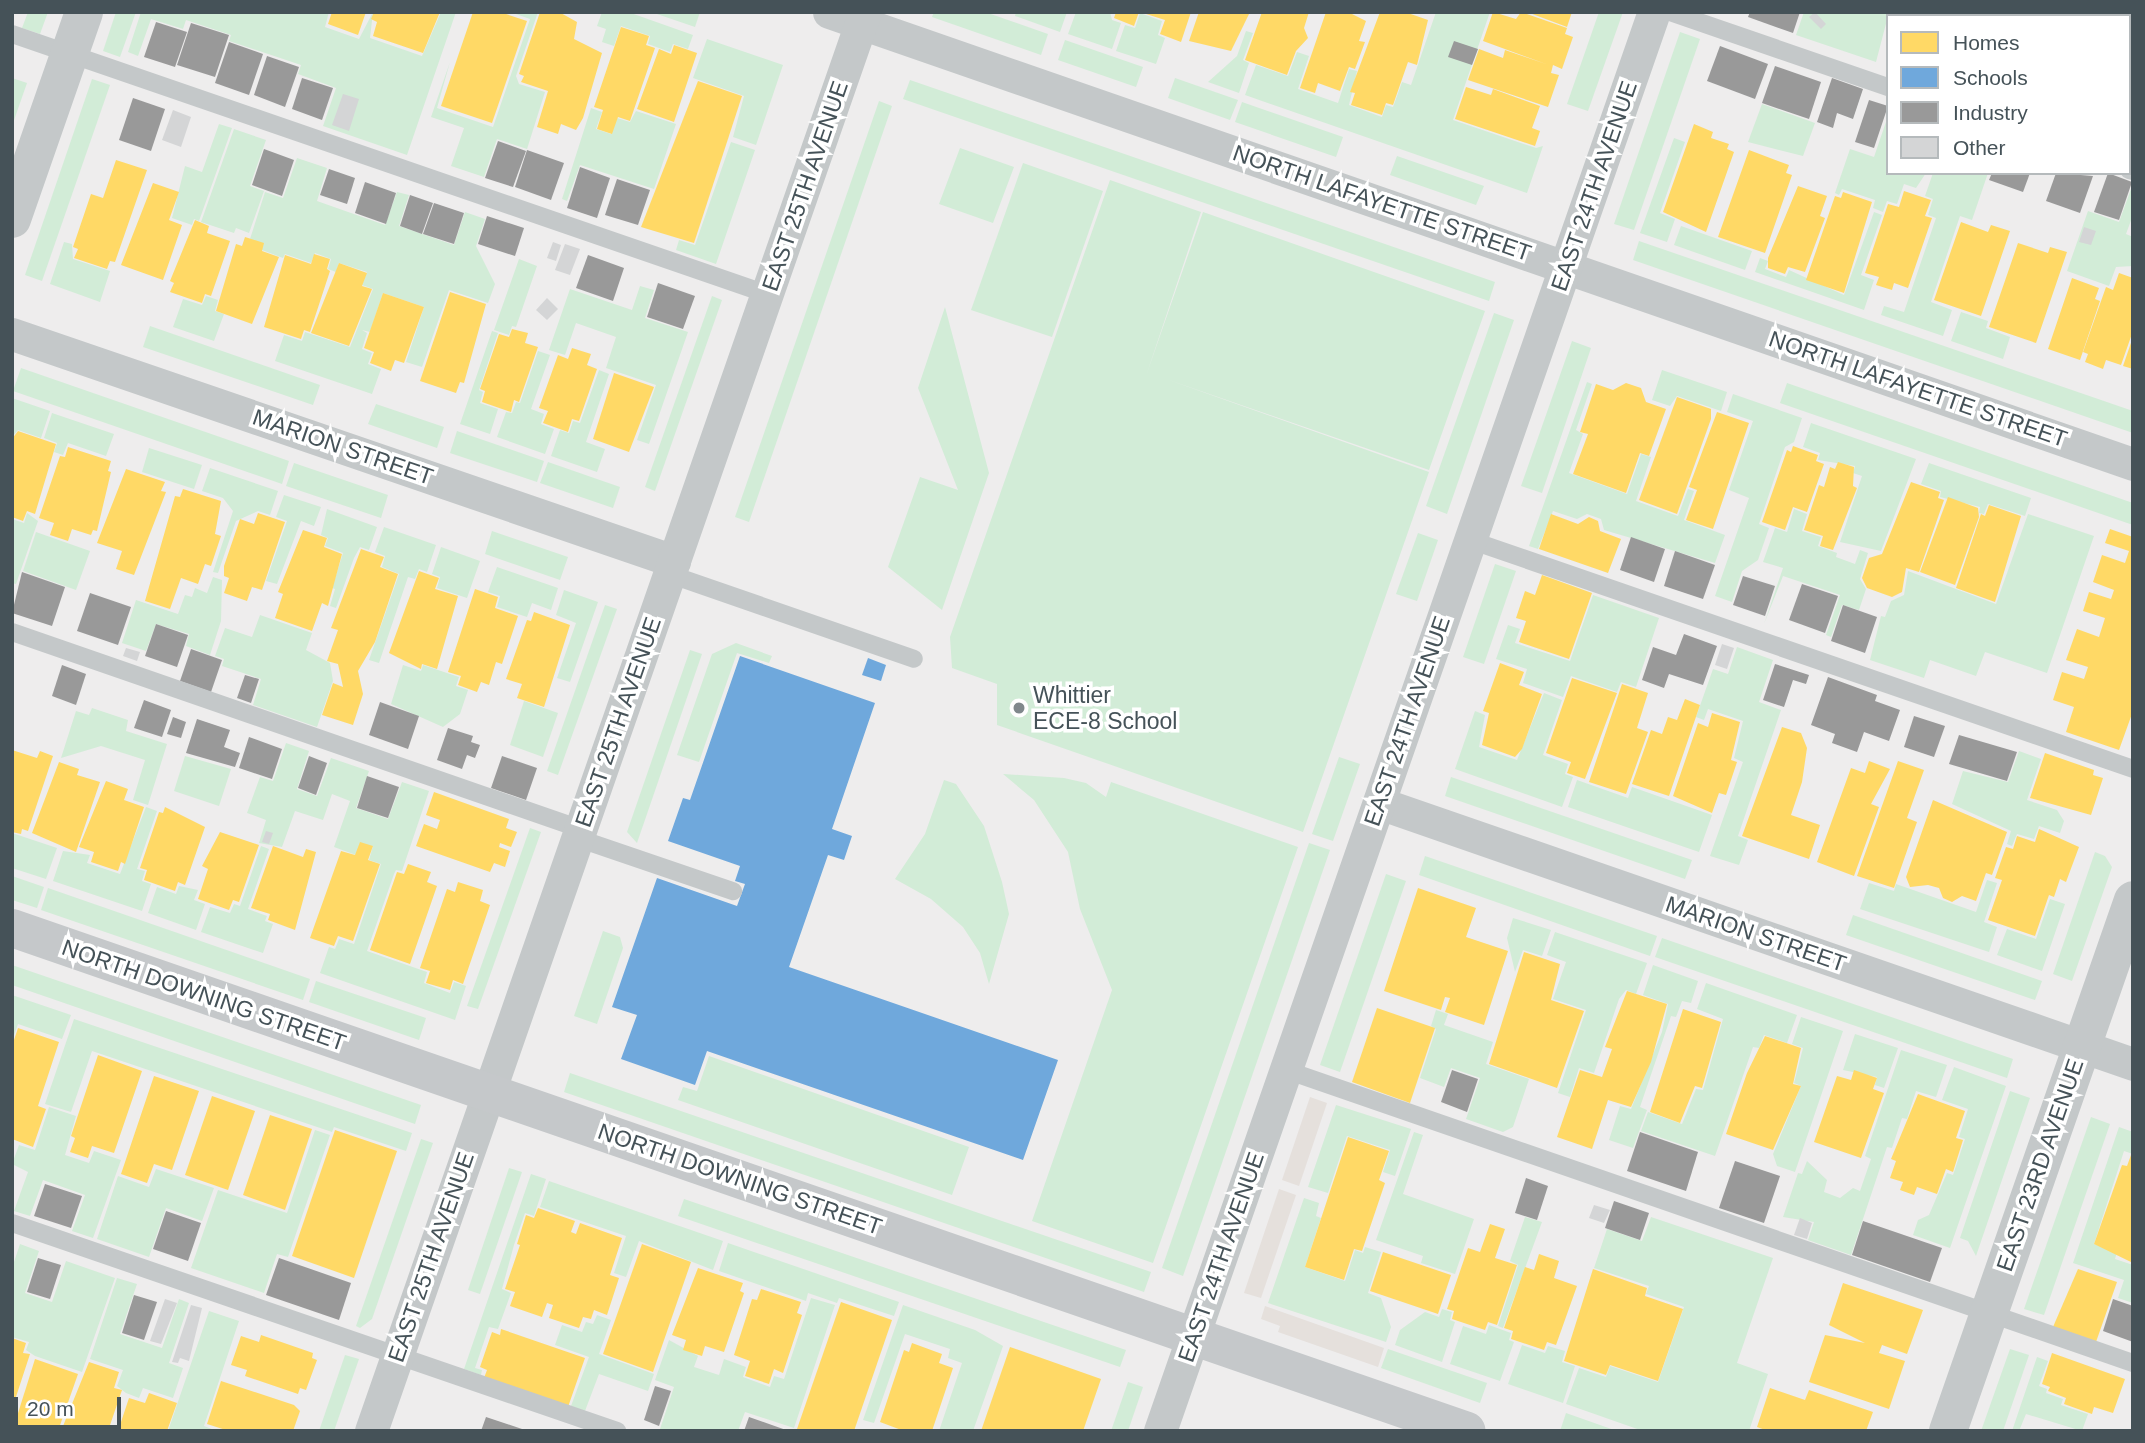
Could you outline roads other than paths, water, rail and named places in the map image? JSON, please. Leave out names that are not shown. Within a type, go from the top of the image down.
[{"type":"main road","name":"NORTH DOWNING STREET","points":[[12,928],[1467,1431]]},
{"type":"street","points":[[12,219],[84,12]]},
{"type":"street","name":"NORTH LAFAYETTE STREET","points":[[829,12],[863,18],[2133,464]]},
{"type":"street","name":"EAST 24TH AVENUE","points":[[1160,1431],[1654,12]]},
{"type":"street","name":"EAST 25TH AVENUE","points":[[371,1431],[863,18]]},
{"type":"street","name":"MARION STREET","points":[[12,334],[672,568]]},
{"type":"street","name":"MARION STREET","points":[[1379,803],[2133,1064]]},
{"type":"street","name":"EAST 23RD AVENUE","points":[[1948,1431],[2133,900]]},
{"type":"lane","points":[[1670,12],[1886,86]]},
{"type":"lane","points":[[12,34],[767,294]]},
{"type":"lane","points":[[1470,540],[2133,769]]},
{"type":"lane","points":[[672,568],[914,659]]},
{"type":"lane","points":[[12,632],[579,833],[733,891]]},
{"type":"lane","points":[[1286,1070],[2133,1363]]},
{"type":"lane","points":[[12,1223],[617,1431]]},
{"type":"place","name":"Whittier ECE-8 School","points":[[1019,708]]}]
